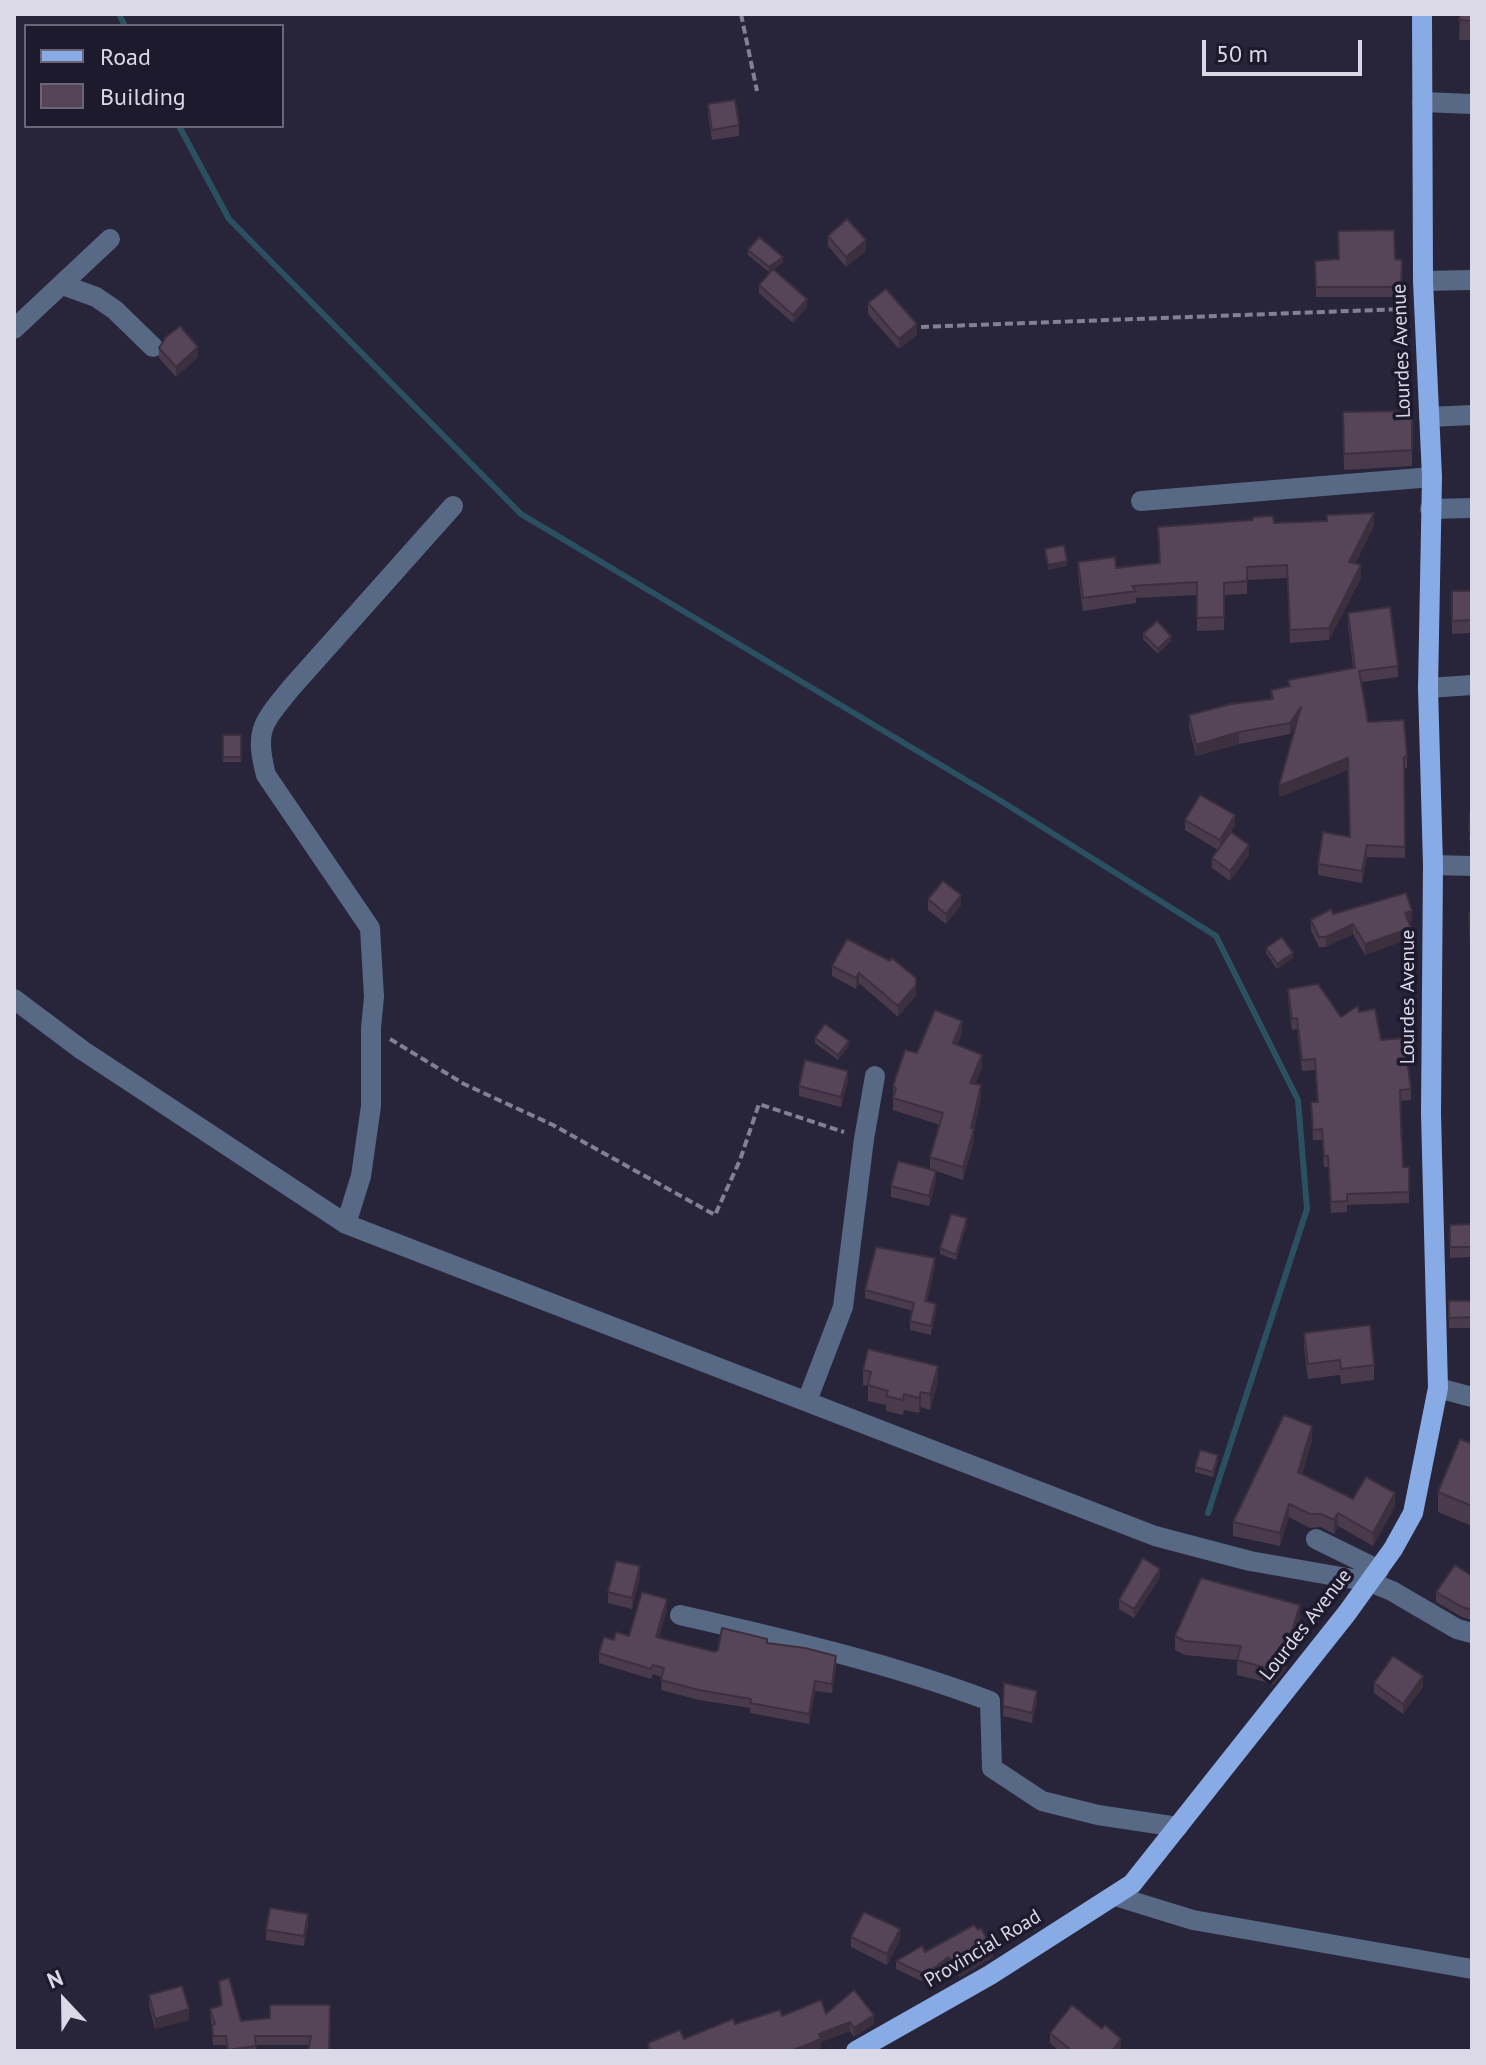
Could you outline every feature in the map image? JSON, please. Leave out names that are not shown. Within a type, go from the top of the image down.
[{"type":"main road","name":"Lourdes Avenue","points":[[1124,1890],[1178,1827],[1375,1576],[1413,1513],[1438,1388],[1431,1114],[1433,865],[1428,688],[1432,477],[1423,281],[1422,14]]},
{"type":"main road","name":"Provincial Road","points":[[856,2051],[990,1975],[1124,1890]]},
{"type":"street","points":[[1422,102],[1472,104]]},
{"type":"street","points":[[14,329],[110,239]]},
{"type":"street","points":[[1423,281],[1472,280]]},
{"type":"street","points":[[63,285],[96,297],[115,310],[153,347]]},
{"type":"street","points":[[1429,417],[1472,415]]},
{"type":"street","points":[[1141,501],[1432,477]]},
{"type":"street","points":[[346,1224],[366,1148],[371,1106],[374,997],[370,928],[266,775],[258,746],[267,718],[291,688],[453,506]]},
{"type":"street","points":[[1430,509],[1472,508]]},
{"type":"street","points":[[1428,688],[1472,685]]},
{"type":"street","points":[[1433,865],[1472,866]]},
{"type":"street","points":[[14,999],[95,1059],[346,1224],[1155,1536],[1250,1561],[1375,1576]]},
{"type":"street","points":[[807,1401],[843,1307],[875,1076]]},
{"type":"street","points":[[1438,1388],[1472,1397]]},
{"type":"street","points":[[1316,1539],[1375,1576],[1392,1591],[1457,1629],[1472,1633]]},
{"type":"street","points":[[680,1615],[828,1649],[990,1701],[992,1768],[1042,1801],[1098,1815],[1178,1827]]},
{"type":"street","points":[[1124,1890],[1193,1920],[1472,1969]]},
{"type":"path","points":[[741,14],[757,91]]},
{"type":"path","points":[[921,327],[1425,308]]},
{"type":"path","points":[[371,1028],[464,1084],[553,1125],[715,1215],[740,1160],[759,1104],[864,1139]]},
{"type":"building","points":[[1460,14],[1472,14],[1472,21],[1459,20]]},
{"type":"building","points":[[735,100],[739,125],[712,130],[708,104]]},
{"type":"building","points":[[847,219],[866,240],[846,257],[828,236]]},
{"type":"building","points":[[1394,230],[1395,259],[1402,260],[1401,287],[1316,287],[1315,261],[1339,259],[1338,231]]},
{"type":"building","points":[[759,237],[783,257],[769,267],[748,250]]},
{"type":"building","points":[[773,269],[807,299],[793,315],[759,285]]},
{"type":"building","points":[[886,289],[917,324],[899,339],[868,303]]},
{"type":"building","points":[[180,326],[198,347],[176,367],[159,348],[166,337]]},
{"type":"building","points":[[1412,411],[1412,450],[1344,454],[1343,412]]},
{"type":"building","points":[[1374,513],[1349,562],[1361,565],[1329,628],[1290,630],[1287,565],[1247,567],[1247,581],[1224,583],[1224,617],[1197,618],[1197,582],[1132,586],[1136,591],[1083,598],[1078,562],[1115,557],[1116,568],[1160,563],[1158,527],[1273,516],[1274,523],[1327,521],[1327,515]]},
{"type":"building","points":[[1064,545],[1067,561],[1048,565],[1045,549]]},
{"type":"building","points":[[1452,591],[1472,591],[1472,620],[1452,621]]},
{"type":"building","points":[[1390,607],[1398,666],[1359,671],[1368,722],[1404,720],[1407,756],[1404,757],[1405,847],[1367,845],[1362,871],[1318,864],[1323,832],[1350,837],[1348,758],[1279,786],[1301,707],[1290,723],[1239,732],[1196,745],[1189,715],[1231,704],[1273,699],[1271,690],[1290,686],[1288,680],[1355,668],[1348,613]]},
{"type":"building","points":[[1157,621],[1171,636],[1158,649],[1143,634]]},
{"type":"building","points":[[223,735],[241,735],[241,757],[223,757]]},
{"type":"building","points":[[1200,795],[1235,815],[1220,840],[1185,820]]},
{"type":"building","points":[[1472,813],[1472,831],[1469,831]]},
{"type":"building","points":[[1231,832],[1249,845],[1230,871],[1212,858]]},
{"type":"building","points":[[943,881],[961,895],[946,914],[928,899]]},
{"type":"building","points":[[1406,893],[1412,911],[1405,913],[1411,928],[1365,944],[1353,924],[1326,937],[1319,937],[1311,920],[1331,909],[1333,914]]},
{"type":"building","points":[[1469,913],[1472,913],[1472,937],[1470,937]]},
{"type":"building","points":[[1282,937],[1293,953],[1277,964],[1266,948]]},
{"type":"building","points":[[847,939],[890,961],[892,958],[916,978],[916,985],[898,1006],[859,973],[856,978],[832,966]]},
{"type":"building","points":[[1318,984],[1341,1017],[1358,1006],[1359,1012],[1375,1009],[1381,1040],[1404,1038],[1411,1089],[1400,1090],[1401,1126],[1403,1167],[1409,1167],[1409,1192],[1347,1194],[1347,1201],[1331,1202],[1328,1156],[1324,1156],[1322,1129],[1313,1130],[1311,1102],[1318,1102],[1315,1059],[1302,1060],[1297,1018],[1292,1019],[1288,989]]},
{"type":"building","points":[[935,1010],[962,1021],[953,1043],[982,1055],[970,1083],[981,1085],[971,1128],[974,1129],[963,1167],[930,1157],[943,1113],[893,1098],[896,1088],[893,1086],[905,1050],[917,1053]]},
{"type":"building","points":[[825,1024],[849,1041],[838,1055],[815,1038]]},
{"type":"building","points":[[805,1060],[848,1071],[841,1097],[799,1086]]},
{"type":"building","points":[[898,1161],[936,1171],[929,1196],[891,1186]]},
{"type":"building","points":[[951,1214],[967,1218],[956,1255],[940,1248]]},
{"type":"building","points":[[1472,1224],[1472,1247],[1450,1247],[1450,1225]]},
{"type":"building","points":[[876,1247],[935,1258],[925,1301],[936,1304],[931,1326],[910,1321],[914,1303],[865,1290]]},
{"type":"building","points":[[1449,1301],[1472,1301],[1472,1317],[1449,1318]]},
{"type":"building","points":[[1370,1325],[1374,1365],[1341,1369],[1340,1360],[1308,1364],[1304,1333]]},
{"type":"building","points":[[868,1349],[938,1366],[930,1394],[921,1392],[919,1398],[904,1394],[903,1400],[886,1396],[888,1391],[868,1385],[871,1372],[863,1370]]},
{"type":"building","points":[[1284,1415],[1312,1426],[1298,1472],[1353,1499],[1366,1477],[1395,1493],[1373,1533],[1338,1513],[1334,1520],[1289,1504],[1280,1533],[1233,1522]]},
{"type":"building","points":[[1460,1439],[1472,1444],[1472,1506],[1438,1492]]},
{"type":"building","points":[[1200,1450],[1218,1455],[1213,1472],[1195,1467]]},
{"type":"building","points":[[1143,1558],[1160,1569],[1134,1609],[1119,1600]]},
{"type":"building","points":[[616,1561],[640,1566],[632,1598],[608,1592]]},
{"type":"building","points":[[1455,1565],[1472,1576],[1472,1610],[1436,1592]]},
{"type":"building","points":[[1201,1578],[1300,1605],[1285,1655],[1274,1670],[1237,1660],[1241,1646],[1185,1641],[1175,1636]]},
{"type":"building","points":[[642,1592],[667,1599],[656,1637],[715,1652],[722,1628],[767,1639],[767,1643],[836,1656],[832,1684],[815,1681],[809,1714],[750,1703],[751,1699],[661,1680],[664,1668],[653,1665],[651,1669],[599,1653],[604,1637],[614,1640],[616,1632],[629,1636]]},
{"type":"building","points":[[1393,1656],[1423,1676],[1403,1704],[1374,1683]]},
{"type":"building","points":[[1004,1683],[1037,1691],[1032,1713],[1003,1706]]},
{"type":"building","points":[[270,1908],[308,1914],[304,1936],[266,1930]]},
{"type":"building","points":[[864,1912],[900,1929],[887,1954],[851,1937]]},
{"type":"building","points":[[974,1925],[978,1930],[981,1928],[993,1950],[960,1969],[948,1957],[926,1975],[896,1961],[922,1946],[925,1952]]},
{"type":"building","points":[[229,1978],[241,2021],[270,2018],[270,2005],[330,2005],[329,2051],[308,2051],[311,2036],[255,2036],[256,2046],[228,2050],[226,2036],[213,2036],[212,2025],[215,2024],[210,2009],[222,2005],[219,1981]]},
{"type":"building","points":[[182,1986],[189,2009],[155,2019],[149,1995]]},
{"type":"building","points":[[854,1990],[874,2015],[854,2028],[850,2022],[819,2034],[821,2039],[791,2051],[651,2051],[648,2043],[680,2030],[684,2039],[733,2019],[735,2024],[780,2010],[782,2016],[821,2000],[826,2014]]},
{"type":"building","points":[[1072,2005],[1102,2029],[1105,2025],[1121,2039],[1112,2051],[1072,2051],[1050,2033]]},
{"type":"waterway","points":[[119,14],[124,24]]},
{"type":"waterway","points":[[180,128],[229,219],[521,514],[1001,801],[1216,936],[1298,1100],[1307,1209],[1208,1513]]}]
